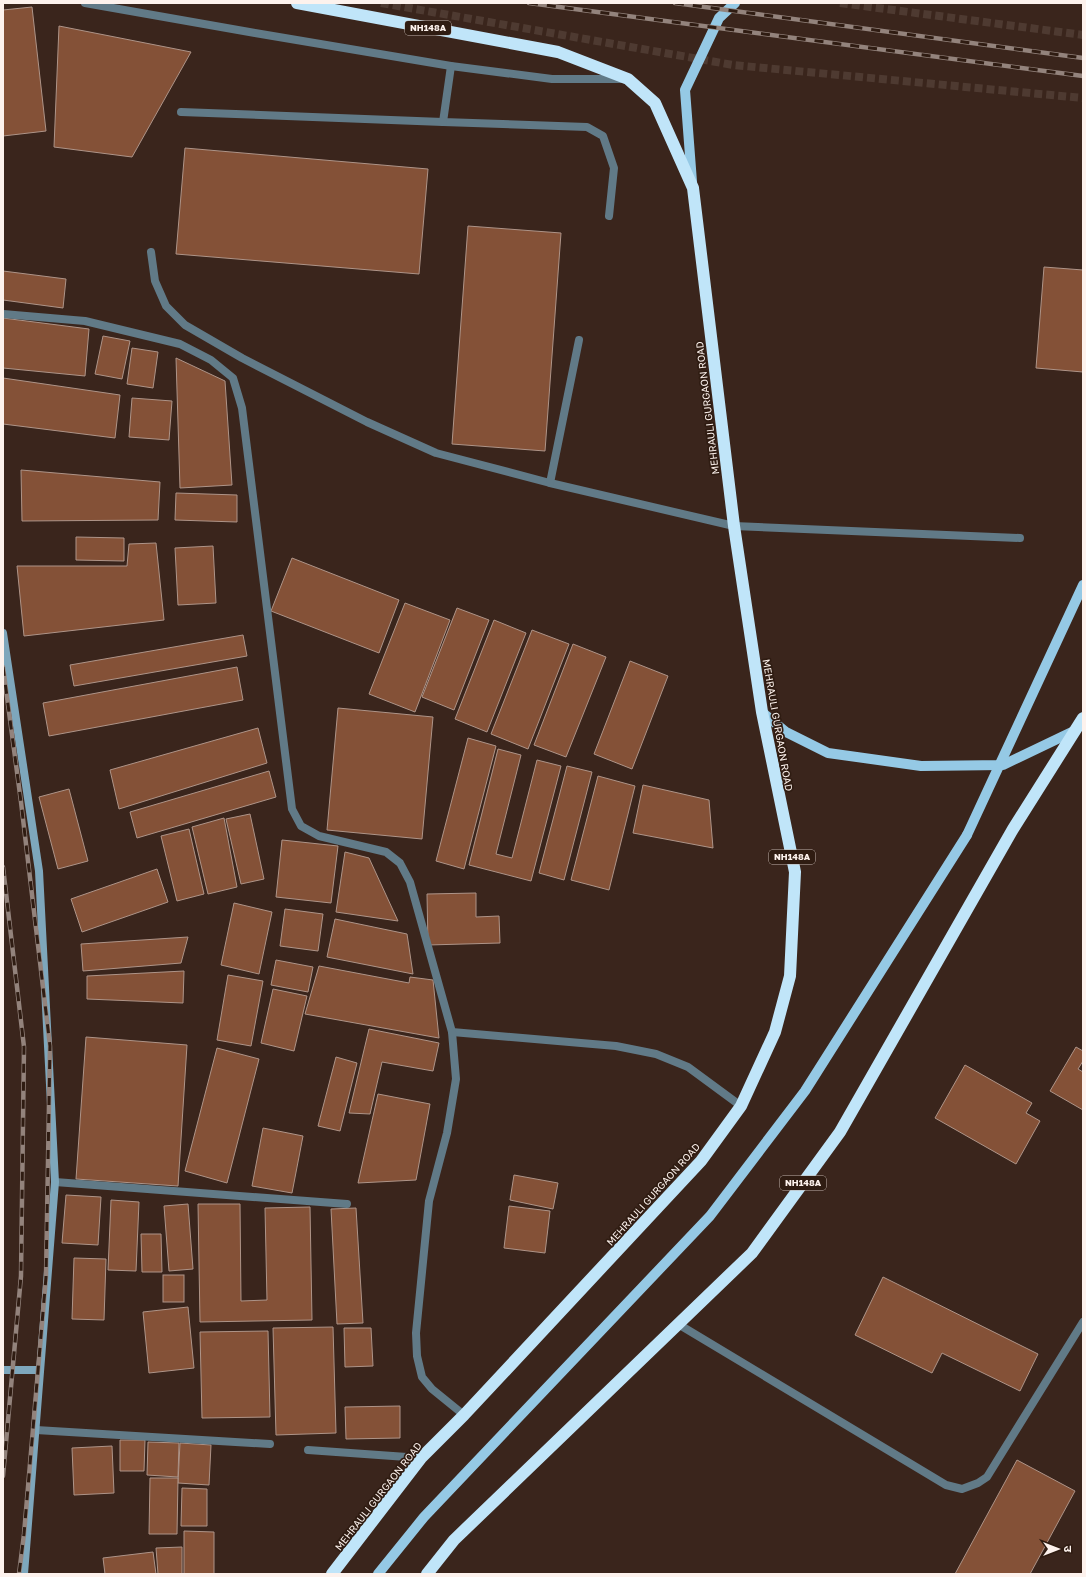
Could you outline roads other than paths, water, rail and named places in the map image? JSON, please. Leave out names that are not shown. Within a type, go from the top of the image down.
[{"type":"highway","name":"MEHRAULI GURGAON ROAD","points":[[297,3],[558,52],[628,79],[655,103],[693,188],[734,526],[762,712],[795,872],[790,976],[775,1032],[741,1106],[701,1161],[464,1415],[421,1458],[332,1574]]},
{"type":"highway","name":"NH148A","points":[[427,1574],[454,1540],[752,1253],[840,1132],[1013,829],[1083,718]]},
{"type":"main road","points":[[693,188],[685,90],[719,18],[735,3]]},
{"type":"main road","points":[[378,1574],[424,1517],[710,1216],[805,1092],[967,834],[1083,585]]},
{"type":"main road","points":[[762,712],[786,732],[828,753],[921,766],[1003,765],[1074,731]]},
{"type":"street","points":[[85,3],[451,66],[552,79],[628,79]]},
{"type":"street","points":[[443,122],[451,66]]},
{"type":"street","points":[[181,112],[587,127],[604,136],[614,168],[609,216]]},
{"type":"street","points":[[151,252],[155,281],[166,306],[185,325],[242,358],[367,422],[436,453],[550,483],[734,526],[1020,538]]},
{"type":"street","points":[[3,314],[85,321],[180,344],[212,360],[233,378],[242,408],[292,809],[301,826],[319,836],[386,852],[400,863],[410,882],[452,1032],[456,1079],[447,1133],[429,1201],[416,1333],[417,1356],[422,1377],[432,1389],[464,1415]]},
{"type":"street","points":[[550,483],[579,340]]},
{"type":"street","points":[[3,633],[39,871],[55,1182],[24,1574]]},
{"type":"street","points":[[452,1032],[616,1046],[656,1054],[688,1067],[741,1106]]},
{"type":"street","points":[[55,1182],[347,1204]]},
{"type":"street","points":[[678,1324],[946,1486],[962,1489],[978,1483],[987,1477],[1083,1322]]},
{"type":"street","points":[[3,1370],[40,1370]]},
{"type":"street","points":[[36,1430],[270,1444]]},
{"type":"street","points":[[308,1450],[421,1458]]},
{"type":"tunnel","points":[[381,3],[733,65],[1083,98]]},
{"type":"tunnel","points":[[840,3],[1083,35]]},
{"type":"railway","points":[[529,3],[1083,76]]},
{"type":"railway","points":[[675,3],[1083,58]]},
{"type":"railway","points":[[3,667],[21,802],[50,1046],[46,1277],[24,1534],[19,1574]]},
{"type":"railway","points":[[3,867],[24,1047],[21,1276],[3,1476]]}]
